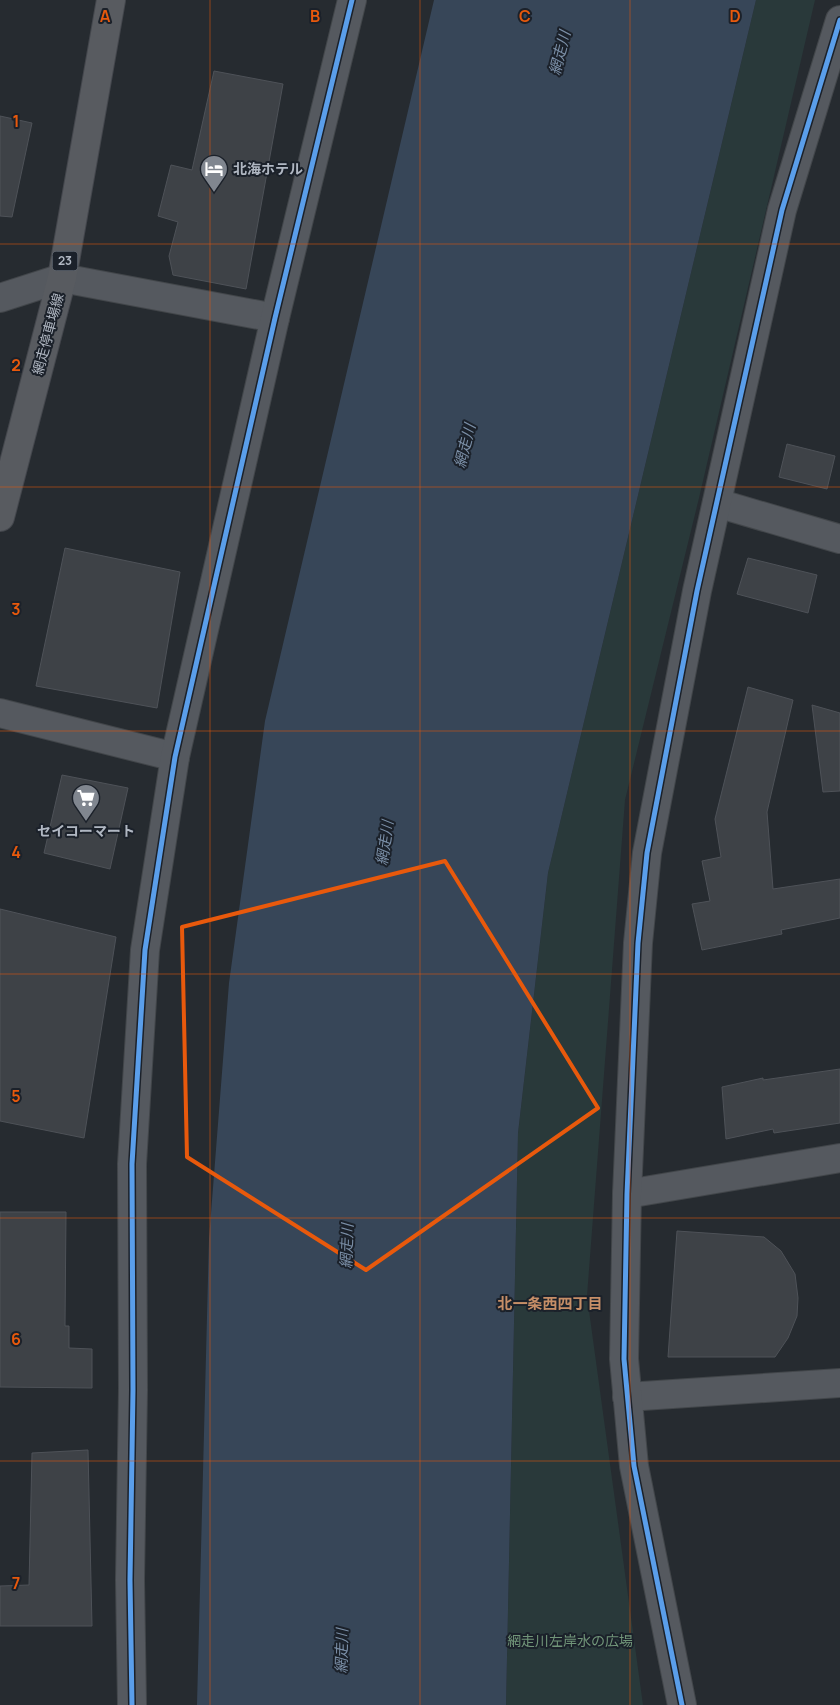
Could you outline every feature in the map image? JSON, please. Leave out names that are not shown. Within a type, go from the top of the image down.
[{"type":"main road","name":"網走停車場線","points":[[0,517],[62,278],[111,0]]},
{"type":"street","points":[[132,1705],[130,1580],[133,1390],[132,1164],[145,950],[176,757],[276,318],[352,0]]},
{"type":"street","points":[[682,1705],[634,1466],[624,1359],[627,1194],[638,943],[647,853],[697,591],[782,210],[840,20]]},
{"type":"street","points":[[0,298],[62,278],[276,318]]},
{"type":"street","points":[[717,502],[840,539]]},
{"type":"street","points":[[0,713],[176,757]]},
{"type":"street","points":[[627,1194],[840,1158]]},
{"type":"street","points":[[627,1397],[840,1383]]},
{"type":"highlighted area","points":[[445,861],[598,1108],[366,1270],[187,1157],[182,927]]},
{"type":"green space","name":"網走川左岸水の広場","points":[[756,0],[815,0],[699,498],[625,800],[587,1296],[643,1705],[506,1705],[518,1133],[548,873]]},
{"type":"water","name":"網走川","points":[[434,0],[756,0],[548,873],[518,1133],[506,1705],[197,1705],[209,1239],[229,983],[265,721]]},
{"type":"building","name":"北海ホテル","points":[[214,71],[283,84],[246,289],[173,275],[169,256],[178,222],[158,216],[171,165],[192,170]]},
{"type":"building","points":[[0,116],[32,123],[12,217],[0,216]]},
{"type":"building","points":[[787,444],[835,456],[827,489],[779,477]]},
{"type":"building","points":[[65,548],[180,572],[157,708],[36,686]]},
{"type":"building","points":[[748,558],[817,575],[808,613],[737,594]]},
{"type":"building","points":[[748,687],[793,700],[767,812],[773,889],[840,879],[840,918],[781,930],[782,934],[702,950],[692,904],[710,901],[702,861],[721,857],[715,819]]},
{"type":"building","points":[[812,705],[840,713],[840,791],[823,792]]},
{"type":"building","points":[[62,775],[128,788],[110,869],[44,853]]},
{"type":"building","points":[[0,909],[116,937],[84,1138],[0,1121]]},
{"type":"building","points":[[840,1069],[840,1123],[774,1133],[773,1129],[726,1139],[722,1087],[763,1078],[763,1080]]},
{"type":"building","points":[[0,1212],[66,1212],[65,1326],[69,1326],[69,1348],[92,1349],[92,1388],[0,1387]]},
{"type":"building","points":[[677,1231],[764,1237],[781,1251],[795,1274],[798,1298],[797,1316],[788,1338],[775,1357],[668,1357]]},
{"type":"building","points":[[88,1450],[92,1626],[0,1626],[0,1586],[29,1585],[32,1453]]},
{"type":"cycle path","points":[[132,1705],[130,1580],[133,1390],[132,1164],[145,950],[175,757],[275,318],[352,0]]},
{"type":"cycle path","points":[[682,1705],[634,1466],[624,1359],[627,1194],[638,943],[647,853],[697,591],[782,210],[840,20]]},
{"type":"place","name":"北海ホテル","points":[[214,193]]},
{"type":"place","name":"セイコーマート","points":[[86,822]]},
{"type":"district","name":"北一条西四丁目","points":[[550,1304]]}]
